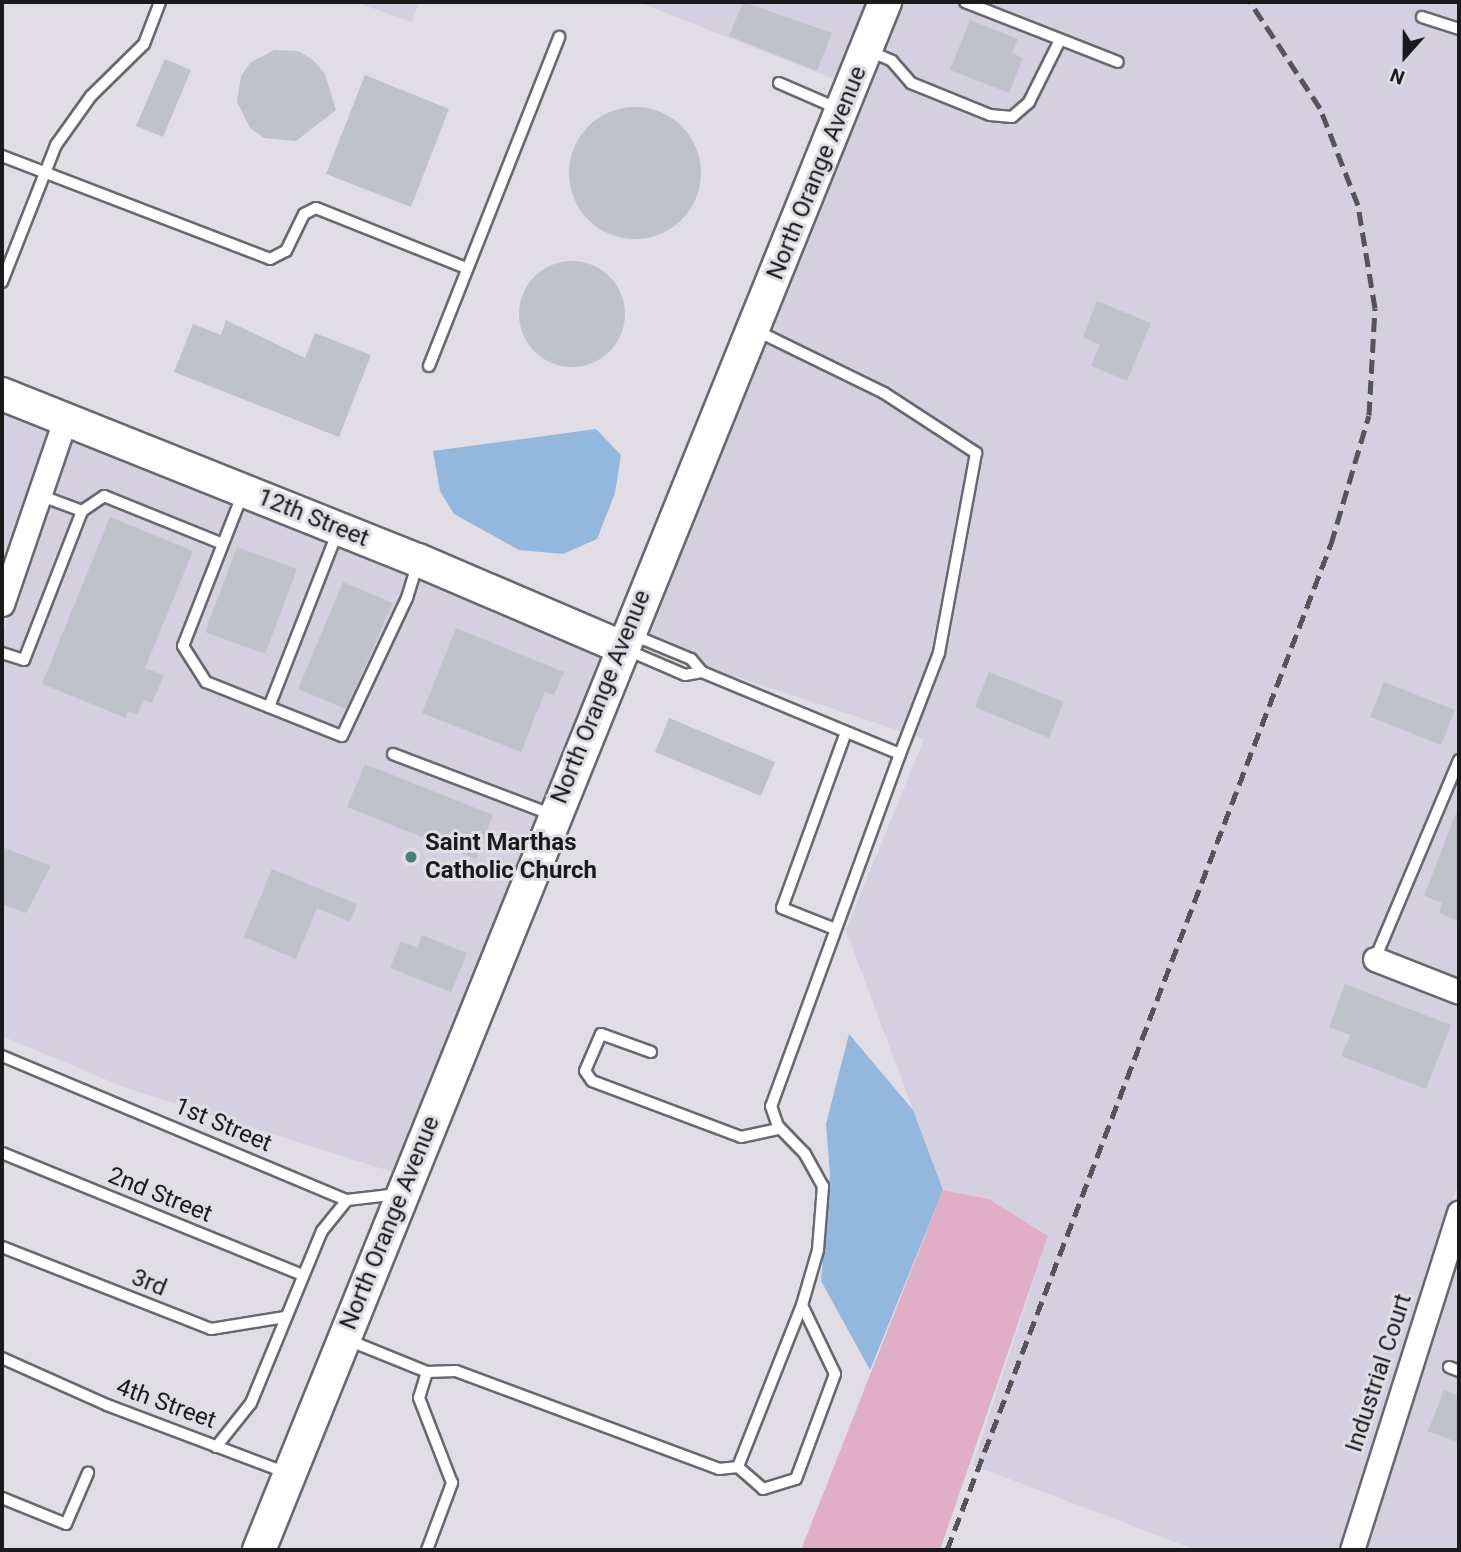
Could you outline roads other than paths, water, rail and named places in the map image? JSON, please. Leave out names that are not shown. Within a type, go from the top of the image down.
[{"type":"street","name":"North Orange Avenue","points":[[259,1550],[553,815],[885,2]]},
{"type":"street","name":"12th Street","points":[[2,394],[624,640]]},
{"type":"street","points":[[2,604],[65,420]]},
{"type":"street","points":[[1375,958],[1459,992]]},
{"type":"street","name":"Industrial Court","points":[[1352,1550],[1459,1213]]},
{"type":"lane","points":[[2,282],[45,172],[70,122],[144,44],[160,2]]},
{"type":"lane","points":[[965,2],[1118,62]]},
{"type":"lane","points":[[1422,17],[1459,29]]},
{"type":"lane","points":[[429,366],[559,37]]},
{"type":"lane","points":[[866,50],[892,61],[911,83],[990,115],[1012,117],[1029,102],[1060,40]]},
{"type":"lane","points":[[779,83],[842,110]]},
{"type":"lane","points":[[2,156],[270,259],[286,251],[304,214],[316,208],[466,268]]},
{"type":"lane","points":[[738,1467],[802,1305],[818,1250],[823,1186],[805,1154],[780,1129],[771,1105],[939,653],[976,453],[884,393],[753,329]]},
{"type":"lane","points":[[244,490],[183,646],[206,682],[269,708],[342,736],[407,598],[418,560]]},
{"type":"lane","points":[[39,495],[82,511]]},
{"type":"lane","points":[[2,653],[24,660],[82,511],[104,496],[223,544]]},
{"type":"lane","points":[[269,708],[339,528]]},
{"type":"lane","points":[[624,640],[691,659],[702,672],[900,754]]},
{"type":"lane","points":[[624,640],[685,675],[702,672]]},
{"type":"lane","points":[[835,929],[782,908],[846,732]]},
{"type":"lane","points":[[393,754],[553,815]]},
{"type":"lane","points":[[1375,958],[1459,760]]},
{"type":"lane","points":[[651,1052],[601,1034],[585,1071],[592,1082],[741,1137],[780,1129]]},
{"type":"lane","name":"1st Street","points":[[2,1056],[347,1200]]},
{"type":"lane","name":"2nd Street","points":[[2,1153],[302,1275]]},
{"type":"lane","points":[[302,1275],[322,1231],[347,1200],[402,1194]]},
{"type":"lane","name":"3rd","points":[[2,1247],[211,1329],[285,1317]]},
{"type":"lane","name":"4th Street","points":[[2,1358],[216,1447],[251,1403],[302,1275]]},
{"type":"lane","points":[[344,1338],[427,1372],[456,1371],[651,1446],[719,1469],[738,1467],[763,1489],[796,1479],[835,1374],[802,1305]]},
{"type":"lane","points":[[427,1372],[419,1398],[452,1483],[427,1550]]},
{"type":"lane","points":[[216,1447],[290,1474]]},
{"type":"lane","points":[[2,1499],[66,1524],[88,1473]]},
{"type":"water","points":[[596,429],[621,455],[615,493],[597,539],[563,554],[519,550],[454,514],[440,491],[433,451]]},
{"type":"water","points":[[849,1034],[913,1110],[943,1190],[870,1370],[821,1281],[830,1174],[826,1124]]},
{"type":"railway","points":[[947,1550],[1331,544],[1369,415],[1375,308],[1358,205],[1320,108],[1250,2]]},
{"type":"place","name":"Saint Marthas Catholic Church","points":[[411,857]]}]
